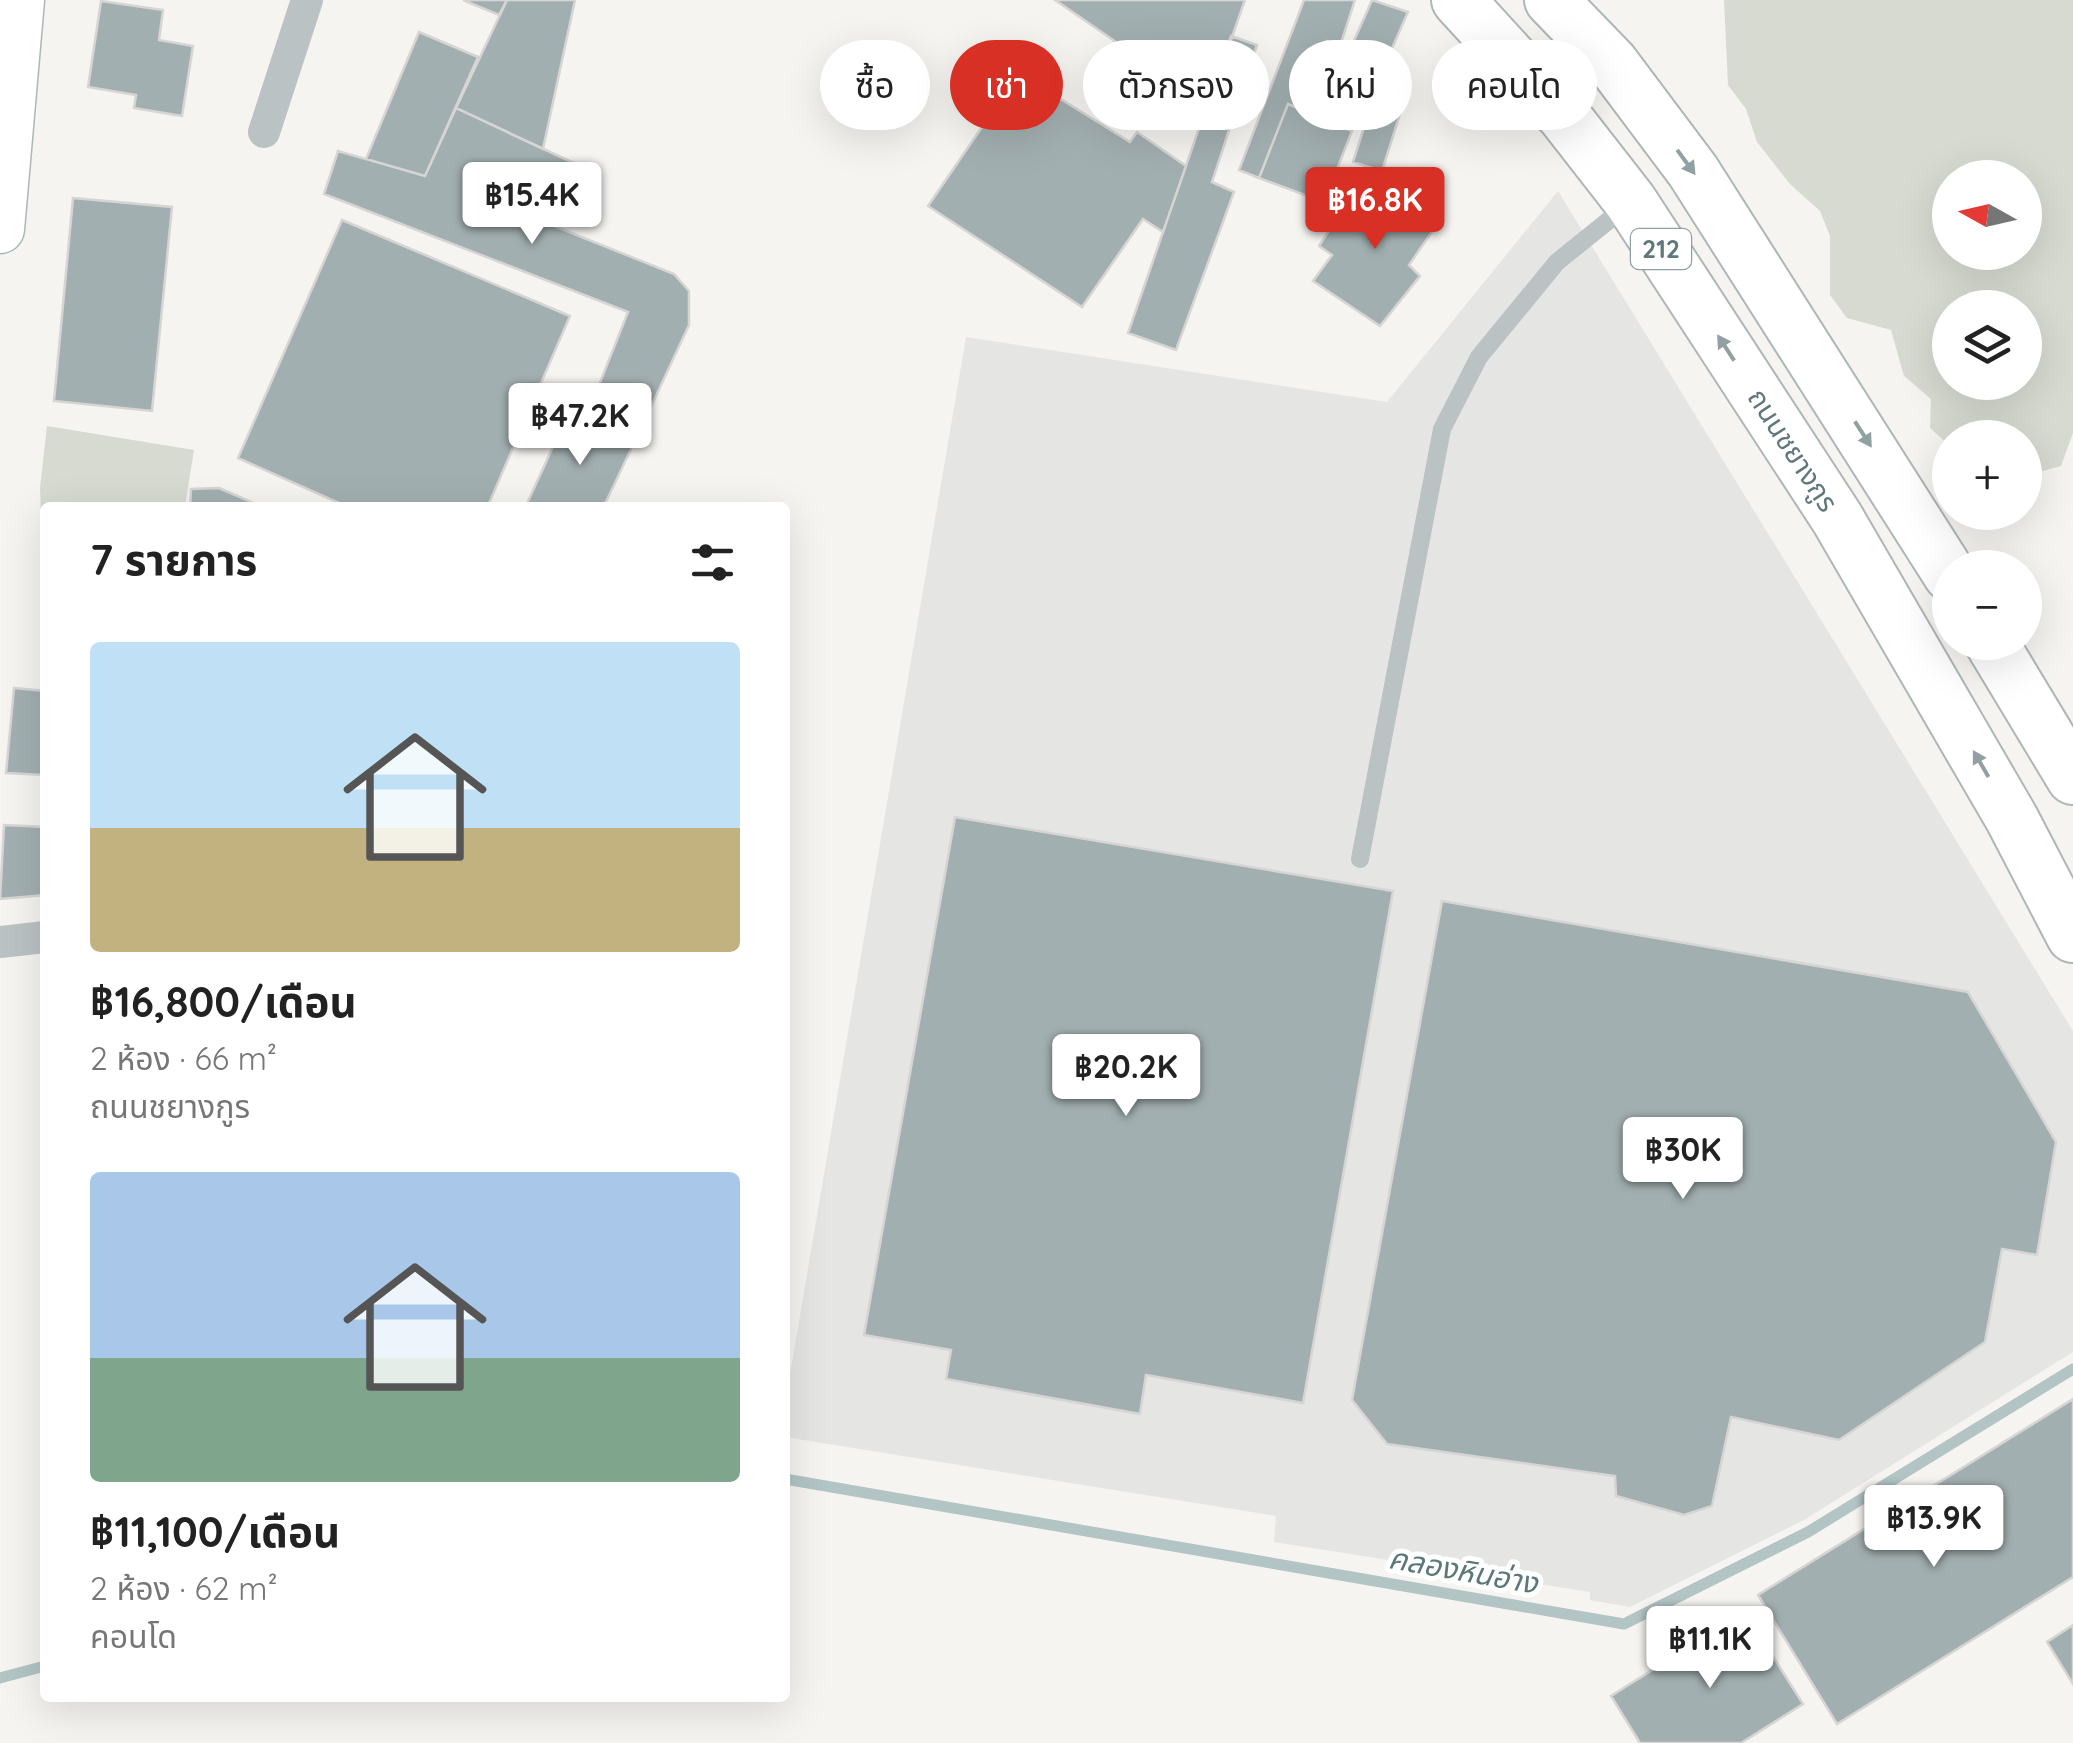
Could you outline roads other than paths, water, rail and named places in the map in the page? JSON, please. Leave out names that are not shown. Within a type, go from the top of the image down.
[{"type":"main road","points":[[0,229],[20,0]]},
{"type":"main road","name":"ถนนชยางกูร","points":[[1458,0],[1564,116],[1631,202],[1837,518],[2012,818],[2073,936]]},
{"type":"main road","name":"212","points":[[1552,0],[1612,63],[1693,171],[1935,550]]},
{"type":"main road","points":[[1837,518],[1893,481]]},
{"type":"main road","points":[[2002,660],[2073,778]]},
{"type":"street","points":[[264,132],[307,0]]},
{"type":"street","points":[[0,942],[40,938]]},
{"type":"lane","points":[[1360,859],[1442,429],[1478,357],[1546,276],[1631,202]]},
{"type":"waterway","name":"คลองหินอ่าง","points":[[790,1480],[1624,1624],[1808,1532],[2073,1369]]},
{"type":"waterway","name":"คลองหินอ่าง","points":[[0,1678],[40,1667]]}]
